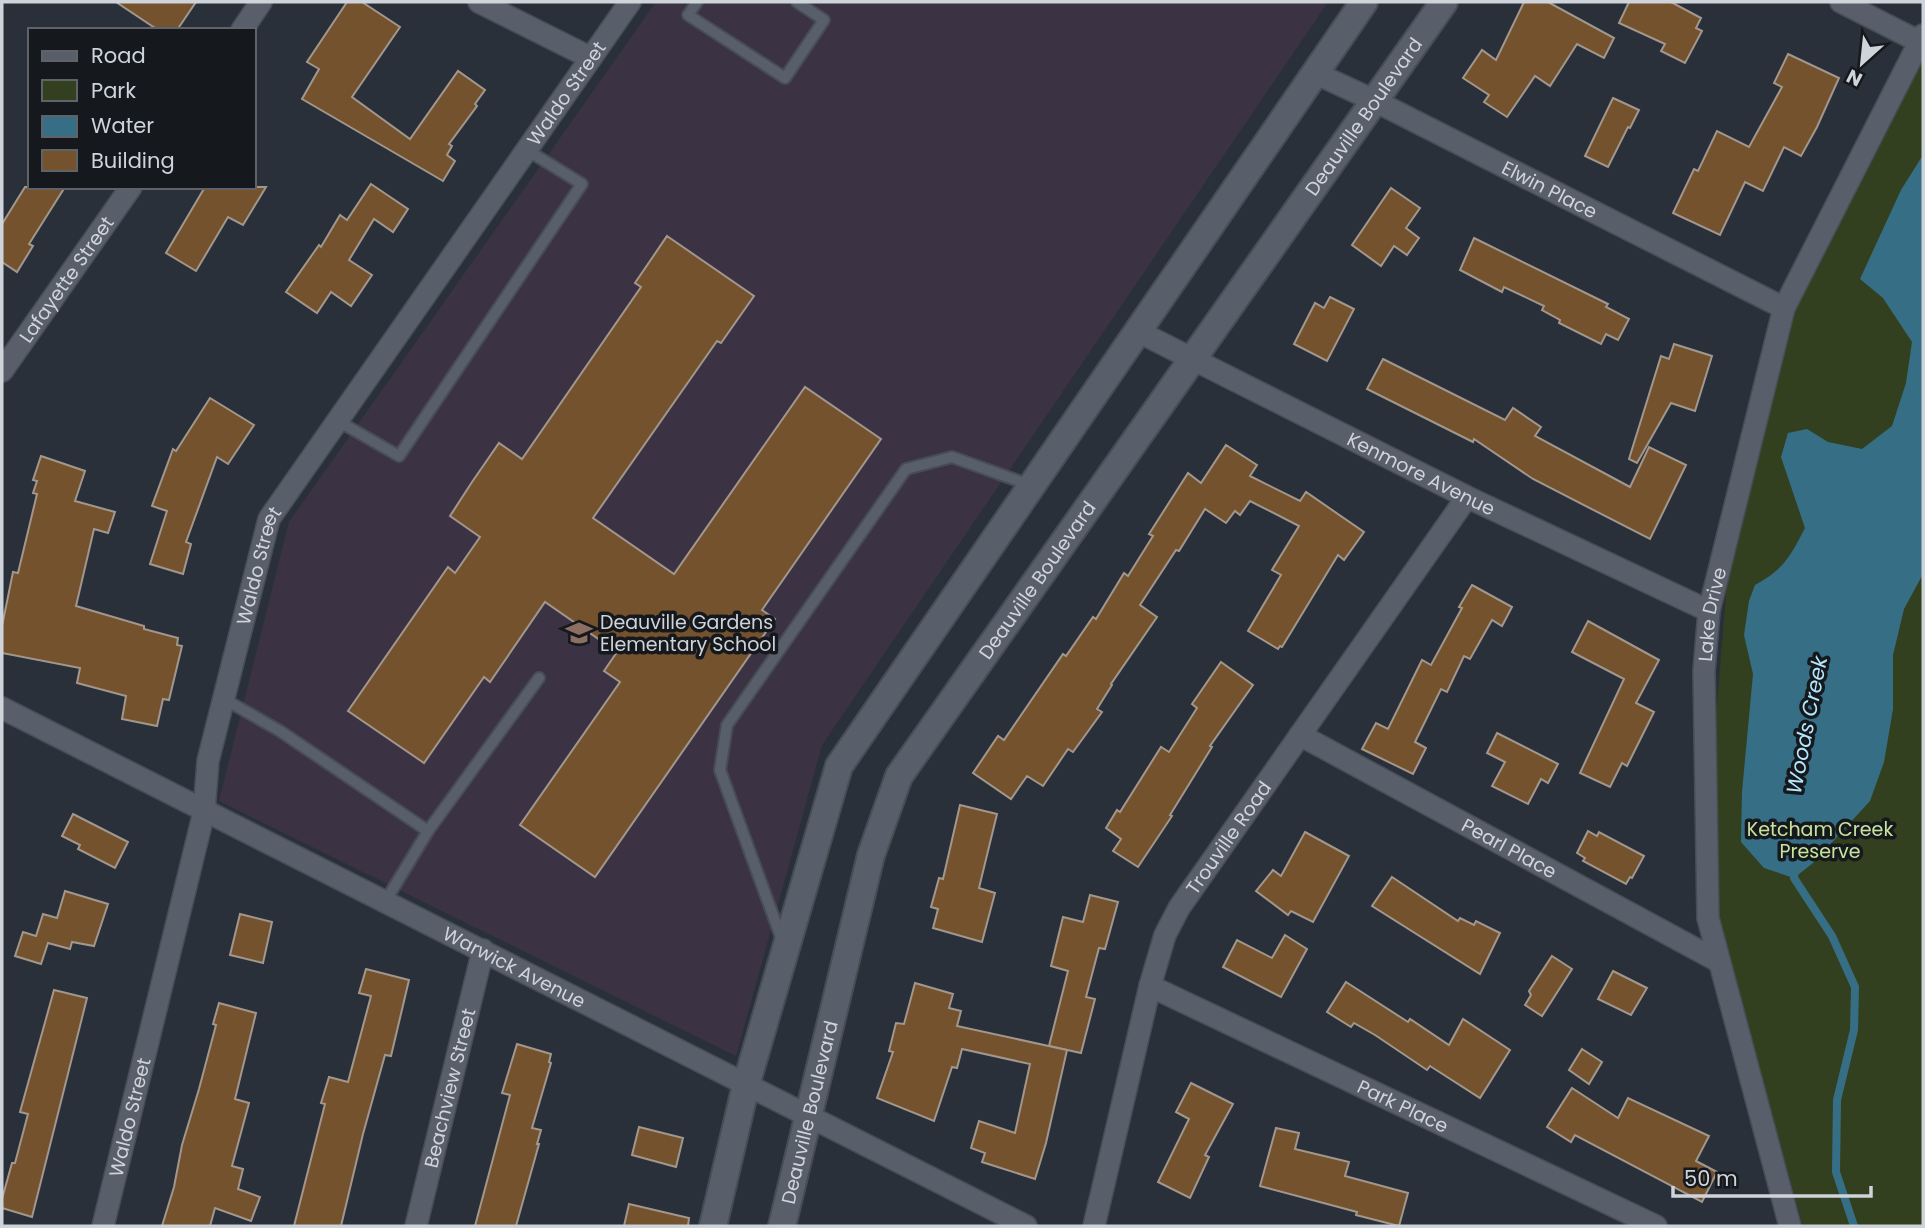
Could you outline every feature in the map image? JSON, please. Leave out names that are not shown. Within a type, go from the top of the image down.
[{"type":"street","points":[[243,28],[261,2]]},
{"type":"street","points":[[478,2],[592,58]]},
{"type":"street","name":"Waldo Street","points":[[103,1226],[204,812],[208,761],[269,519],[630,2]]},
{"type":"street","points":[[713,1226],[746,1085],[839,766],[1364,2]]},
{"type":"street","name":"Deauville Boulevard","points":[[782,1226],[871,855],[899,776],[1444,2]]},
{"type":"street","points":[[1841,2],[1922,39]]},
{"type":"street","name":"Lake Drive","points":[[1790,1226],[1708,918],[1704,671],[1709,611],[1784,308],[1922,39]]},
{"type":"street","name":"Elwin Place","points":[[1315,73],[1784,308]]},
{"type":"street","name":"Lafayette Street","points":[[2,371],[130,189]]},
{"type":"street","name":"Kenmore Avenue","points":[[1137,331],[1468,497],[1709,611]]},
{"type":"street","name":"Trouville Road","points":[[1094,1226],[1150,986],[1165,935],[1179,908],[1468,497]]},
{"type":"street","name":"Warwick Avenue","points":[[2,708],[1026,1226]]},
{"type":"street","name":"Pearl Place","points":[[1300,735],[1718,961]]},
{"type":"street","name":"Beachview Street","points":[[416,1226],[483,950]]},
{"type":"street","name":"Park Place","points":[[1150,986],[1656,1226]]},
{"type":"lane","points":[[697,2],[688,15],[785,78],[824,20],[797,2]]},
{"type":"lane","points":[[338,421],[399,456],[582,184],[527,150]]},
{"type":"lane","points":[[785,948],[720,770],[727,725],[905,469],[953,457],[1033,486]]},
{"type":"lane","points":[[385,902],[428,831],[539,678]]},
{"type":"lane","points":[[224,699],[280,731],[428,831]]},
{"type":"shaded area","name":"Deauville Gardens Elementary School","points":[[656,2],[1328,2],[822,745],[736,1056],[219,801],[289,522]]},
{"type":"green space","name":"Ketcham Creek Preserve","points":[[1923,52],[1923,1226],[1803,1226],[1715,907],[1714,744],[1727,583],[1794,306]]},
{"type":"water","points":[[1923,155],[1923,574],[1904,609],[1893,655],[1893,709],[1884,762],[1870,801],[1813,863],[1794,878],[1764,868],[1741,842],[1742,792],[1753,674],[1744,635],[1749,601],[1755,585],[1785,561],[1805,528],[1781,457],[1788,433],[1807,429],[1828,442],[1862,449],[1892,426],[1906,383],[1912,342],[1883,298],[1860,279],[1901,190]]},
{"type":"building","points":[[116,2],[196,2],[178,28],[155,28]]},
{"type":"building","points":[[347,2],[362,2],[400,27],[352,97],[410,139],[458,71],[485,90],[475,104],[477,106],[449,144],[452,146],[447,155],[455,161],[443,181],[302,99],[319,69],[307,62]]},
{"type":"building","points":[[1524,2],[1548,2],[1614,38],[1604,58],[1577,44],[1550,86],[1535,76],[1507,117],[1484,102],[1489,95],[1463,78],[1482,50],[1496,60]]},
{"type":"building","points":[[1629,2],[1671,2],[1701,18],[1696,28],[1702,31],[1685,63],[1661,51],[1665,44],[1619,23]]},
{"type":"building","points":[[1788,54],[1839,78],[1801,156],[1784,147],[1763,191],[1745,182],[1720,235],[1673,213],[1694,169],[1698,171],[1717,131],[1749,147],[1782,87],[1774,83]]},
{"type":"building","points":[[1613,98],[1639,110],[1608,167],[1585,156]]},
{"type":"building","points":[[371,184],[408,209],[393,232],[374,219],[349,260],[372,275],[351,306],[331,292],[317,313],[286,292],[319,245],[321,247],[340,215],[347,220]]},
{"type":"building","points":[[25,187],[64,189],[29,244],[33,246],[17,272],[2,262],[2,224]]},
{"type":"building","points":[[266,187],[243,225],[228,217],[196,271],[166,253],[204,189]]},
{"type":"building","points":[[1391,188],[1420,208],[1406,228],[1419,238],[1407,255],[1394,246],[1381,266],[1352,245]]},
{"type":"building","points":[[667,236],[754,296],[721,343],[717,341],[593,518],[674,574],[805,387],[881,439],[762,610],[775,619],[595,877],[520,825],[620,682],[604,671],[617,652],[545,602],[490,682],[484,677],[424,763],[348,711],[448,567],[455,573],[480,537],[450,516],[472,482],[499,443],[522,459],[641,287],[635,283]]},
{"type":"building","points":[[1474,238],[1608,304],[1606,307],[1629,319],[1618,340],[1606,334],[1601,344],[1559,323],[1560,320],[1542,310],[1544,306],[1504,287],[1502,292],[1460,270]]},
{"type":"building","points":[[1330,297],[1354,309],[1327,361],[1294,344],[1315,303],[1324,308]]},
{"type":"building","points":[[1674,344],[1712,356],[1695,411],[1671,403],[1637,463],[1629,459],[1661,356],[1669,359]]},
{"type":"building","points":[[1383,359],[1505,420],[1513,408],[1541,427],[1535,436],[1630,487],[1649,447],[1686,465],[1650,539],[1533,479],[1474,439],[1473,442],[1367,389]]},
{"type":"building","points":[[210,398],[254,425],[228,464],[217,457],[186,542],[191,544],[183,574],[150,564],[167,511],[152,506],[173,449],[176,451]]},
{"type":"building","points":[[1226,445],[1257,465],[1250,476],[1300,501],[1306,492],[1364,532],[1344,560],[1338,555],[1282,647],[1278,649],[1248,631],[1281,575],[1272,570],[1299,526],[1250,501],[1240,515],[1235,511],[1226,523],[1205,509],[1140,605],[1157,617],[1111,684],[1097,709],[1102,712],[1073,752],[1068,749],[1043,786],[1027,776],[1011,799],[973,773],[998,736],[1004,740],[1063,654],[1066,656],[1093,617],[1096,619],[1124,573],[1128,576],[1153,536],[1149,534],[1188,473],[1201,483]]},
{"type":"building","points":[[41,456],[85,471],[75,501],[115,512],[108,533],[94,529],[76,606],[178,638],[177,645],[182,646],[169,700],[163,699],[157,726],[122,719],[126,696],[77,683],[80,668],[2,653],[2,626],[13,572],[18,573],[37,494],[33,493],[37,481],[33,480]]},
{"type":"building","points":[[1472,585],[1512,607],[1502,626],[1492,620],[1470,659],[1464,656],[1447,692],[1441,689],[1415,742],[1426,748],[1413,774],[1362,749],[1376,723],[1388,729],[1422,660],[1431,665]]},
{"type":"building","points":[[1588,621],[1659,660],[1636,703],[1654,712],[1627,766],[1622,763],[1610,787],[1580,773],[1624,679],[1572,652]]},
{"type":"building","points":[[1221,662],[1253,685],[1210,746],[1212,747],[1170,815],[1172,816],[1138,867],[1113,851],[1121,839],[1106,828],[1117,810],[1120,812],[1161,747],[1169,752],[1197,708],[1192,704]]},
{"type":"building","points":[[1497,733],[1558,764],[1548,783],[1541,779],[1528,804],[1492,786],[1505,762],[1487,753]]},
{"type":"building","points":[[960,805],[997,814],[979,888],[995,893],[982,942],[933,928],[938,909],[931,907],[939,878],[943,879]]},
{"type":"building","points":[[73,814],[128,842],[115,868],[78,849],[80,845],[62,836]]},
{"type":"building","points":[[1588,831],[1597,836],[1599,832],[1644,856],[1626,884],[1583,861],[1585,858],[1577,853]]},
{"type":"building","points":[[1305,832],[1349,856],[1313,922],[1291,911],[1288,915],[1256,891],[1273,870],[1281,876]]},
{"type":"building","points":[[1392,877],[1458,921],[1460,918],[1474,925],[1476,921],[1500,933],[1480,974],[1372,906]]},
{"type":"building","points":[[65,891],[108,904],[94,946],[72,942],[70,949],[48,943],[41,964],[15,956],[23,932],[36,936],[43,914],[57,918]]},
{"type":"building","points":[[1090,895],[1118,902],[1105,949],[1099,948],[1086,997],[1095,999],[1081,1053],[1049,1046],[1068,971],[1051,966],[1063,917],[1083,922]]},
{"type":"building","points":[[240,914],[272,922],[263,963],[230,955]]},
{"type":"building","points":[[1285,935],[1307,949],[1281,997],[1223,967],[1237,940],[1272,958]]},
{"type":"building","points":[[1552,956],[1572,969],[1542,1016],[1525,1005],[1531,995],[1529,991]]},
{"type":"building","points":[[366,969],[409,980],[391,1056],[385,1055],[341,1226],[294,1226],[325,1104],[321,1103],[329,1077],[348,1082],[371,996],[359,993]]},
{"type":"building","points":[[1613,971],[1647,988],[1631,1015],[1598,999]]},
{"type":"building","points":[[1346,982],[1449,1045],[1463,1019],[1510,1050],[1480,1098],[1430,1066],[1427,1070],[1354,1023],[1351,1027],[1327,1012]]},
{"type":"building","points":[[915,983],[953,994],[949,1008],[961,1011],[957,1026],[1067,1050],[1035,1179],[982,1162],[985,1153],[971,1148],[979,1121],[1015,1133],[1030,1064],[962,1049],[957,1068],[952,1067],[934,1121],[877,1098],[893,1052],[889,1051],[896,1023],[904,1024]]},
{"type":"building","points":[[54,990],[87,998],[32,1217],[2,1208],[2,1199],[28,1114],[20,1112]]},
{"type":"building","points":[[219,1003],[256,1013],[235,1099],[249,1103],[232,1166],[243,1169],[238,1189],[260,1197],[251,1221],[215,1208],[210,1226],[162,1226],[216,1025],[213,1024]]},
{"type":"building","points":[[517,1044],[551,1054],[551,1063],[532,1128],[541,1130],[539,1144],[516,1226],[475,1226],[510,1095],[502,1093]]},
{"type":"building","points":[[1582,1049],[1602,1062],[1589,1084],[1569,1070]]},
{"type":"building","points":[[1191,1083],[1233,1104],[1205,1155],[1209,1157],[1190,1198],[1158,1182],[1189,1119],[1176,1112]]},
{"type":"building","points":[[1572,1088],[1618,1118],[1628,1098],[1709,1136],[1696,1161],[1717,1172],[1702,1202],[1575,1135],[1571,1142],[1547,1127]]},
{"type":"building","points":[[639,1127],[683,1138],[676,1167],[632,1155]]},
{"type":"building","points":[[1276,1128],[1299,1133],[1295,1149],[1349,1162],[1345,1176],[1408,1193],[1399,1226],[1260,1186]]},
{"type":"building","points":[[629,1204],[689,1218],[688,1226],[624,1226]]},
{"type":"waterway","name":"Woods Creek","points":[[1795,869],[1794,878],[1832,936],[1855,987],[1854,1030],[1837,1100],[1836,1172],[1854,1226]]},
{"type":"place","name":"Deauville Gardens Elementary School","points":[[579,633]]}]
